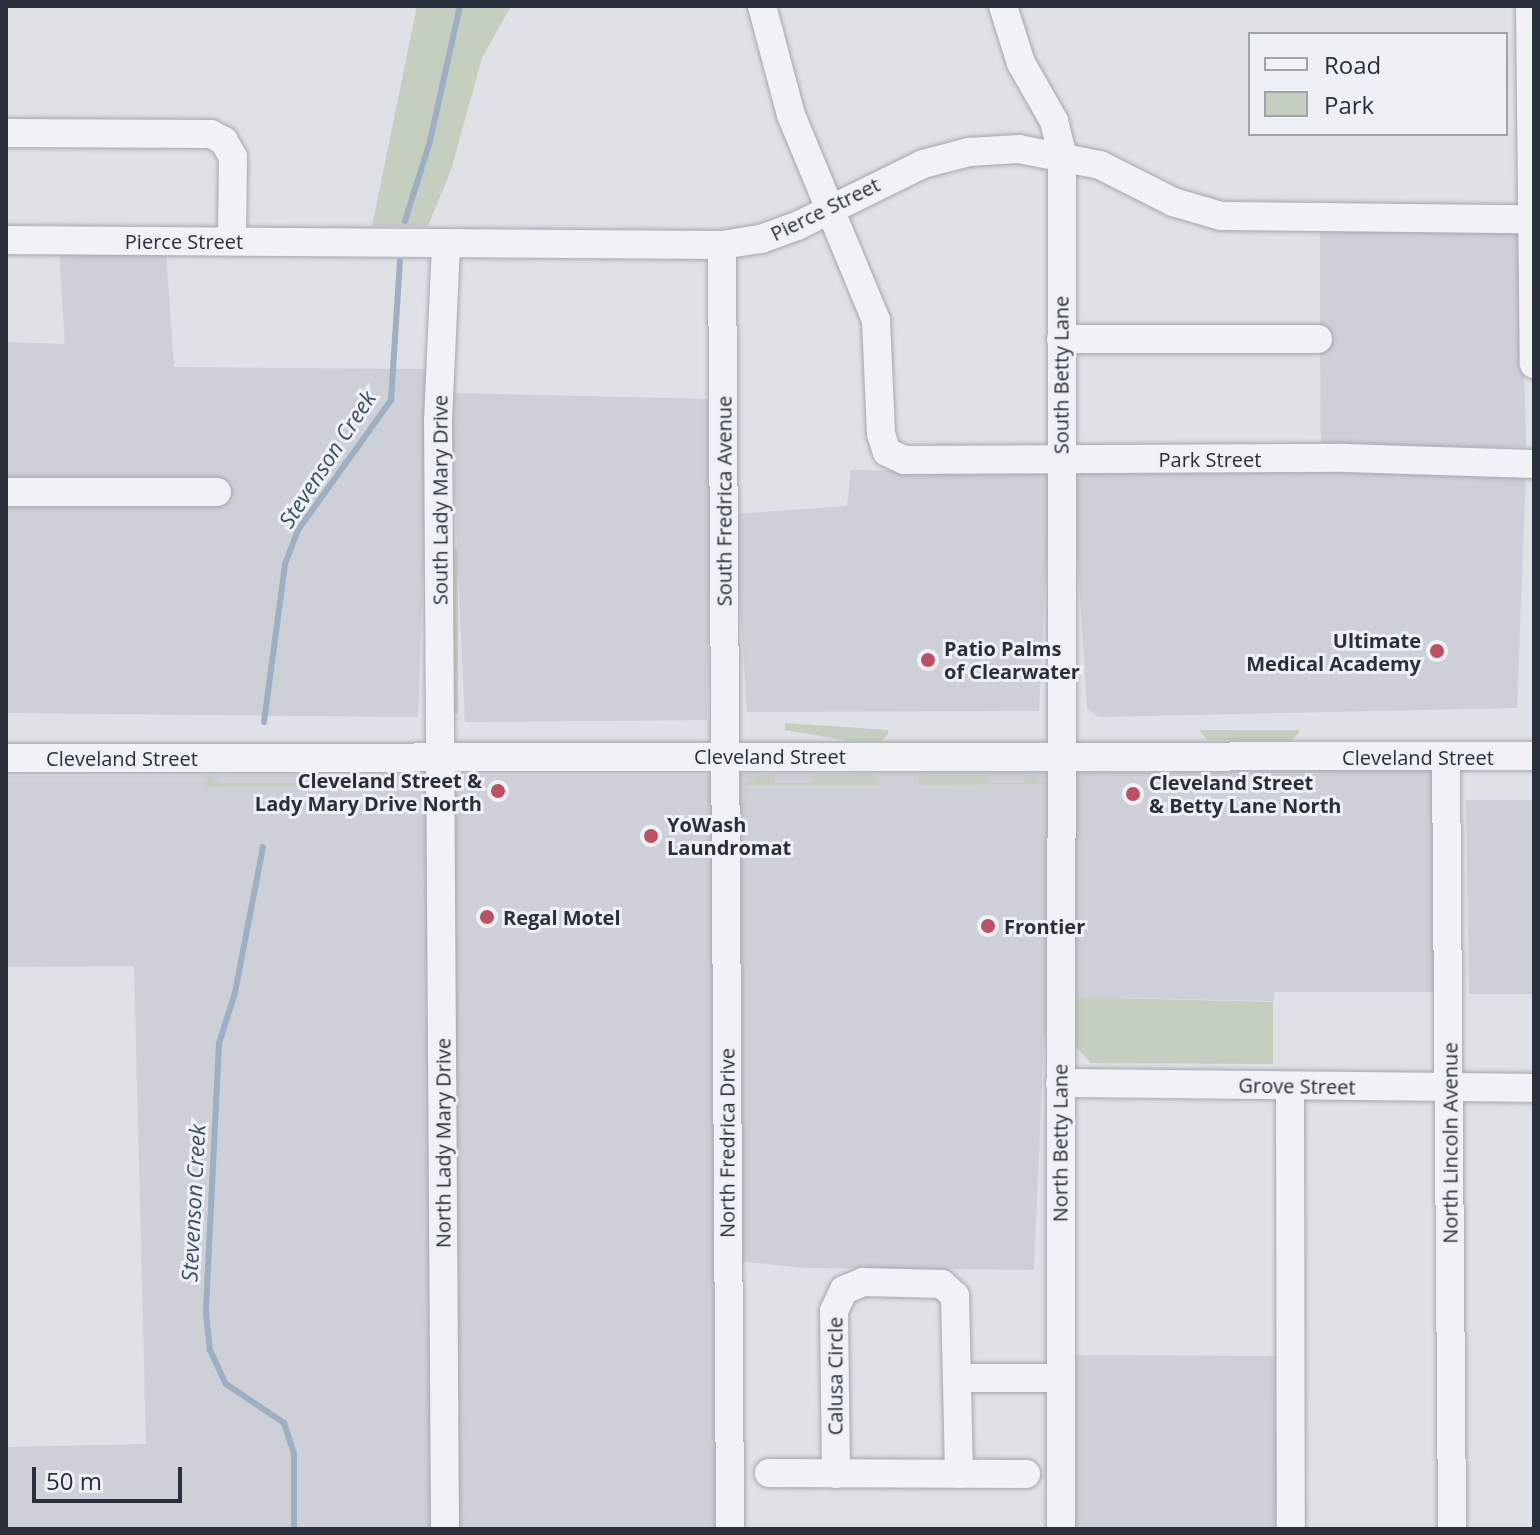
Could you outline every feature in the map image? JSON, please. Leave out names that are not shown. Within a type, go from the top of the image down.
[{"type":"street","points":[[762,6],[791,115],[831,210]]},
{"type":"street","name":"South Betty Lane","points":[[1003,6],[1021,63],[1054,121],[1062,154],[1061,460],[1065,691],[1060,757]]},
{"type":"street","points":[[1530,6],[1534,364]]},
{"type":"street","points":[[6,133],[211,134],[224,141],[233,157],[232,241]]},
{"type":"street","name":"Pierce Street","points":[[6,240],[722,245],[761,239],[831,210],[923,164],[969,152],[1019,149],[1062,154],[1100,165],[1173,202],[1221,216],[1532,234]]},
{"type":"street","name":"Park Street","points":[[831,210],[876,320],[881,434],[887,452],[904,460],[1534,464]]},
{"type":"street","name":"South Lady Mary Drive","points":[[434,243],[441,757]]},
{"type":"street","name":"South Fredrica Avenue","points":[[722,245],[726,756]]},
{"type":"street","points":[[1061,339],[1318,339]]},
{"type":"street","points":[[6,492],[217,492]]},
{"type":"street","name":"North Fredrica Drive","points":[[726,756],[730,1529]]},
{"type":"street","name":"Cleveland Street","points":[[6,758],[1534,756]]},
{"type":"street","name":"North Lady Mary Drive","points":[[441,757],[445,1529]]},
{"type":"street","name":"North Betty Lane","points":[[1060,757],[1061,1529]]},
{"type":"street","name":"North Lincoln Avenue","points":[[1446,757],[1452,1529]]},
{"type":"street","name":"Grove Street","points":[[1060,1083],[1534,1088]]},
{"type":"street","points":[[1290,1086],[1291,1529]]},
{"type":"street","name":"Calusa Circle","points":[[836,1474],[834,1311],[844,1290],[863,1282],[933,1283],[950,1290],[957,1304],[959,1474]]},
{"type":"street","points":[[958,1378],[1061,1378]]},
{"type":"street","points":[[769,1473],[1026,1474]]},
{"type":"shaded area","points":[[1521,231],[1526,447],[1321,447],[1320,351],[1328,350],[1328,328],[1320,327],[1320,232]]},
{"type":"shaded area","points":[[59,251],[166,252],[174,367],[430,369],[418,717],[6,713],[6,504],[228,503],[227,480],[6,480],[6,342],[65,344]]},
{"type":"shaded area","points":[[450,393],[712,399],[707,720],[465,722]]},
{"type":"shaded area","points":[[851,470],[1051,472],[1039,711],[747,712],[734,514],[847,506]]},
{"type":"shaded area","points":[[1072,471],[1526,471],[1517,708],[1098,717],[1087,708]]},
{"type":"shaded area","points":[[1436,769],[1435,992],[1274,992],[1274,1001],[1074,997],[1070,773]]},
{"type":"shaded area","points":[[1050,773],[1050,1035],[1044,1036],[1034,1270],[805,1268],[738,1261],[736,774]]},
{"type":"shaded area","points":[[431,775],[435,1529],[6,1529],[6,1447],[146,1444],[134,966],[6,967],[6,776]]},
{"type":"shaded area","points":[[452,775],[715,775],[719,1529],[456,1529]]},
{"type":"shaded area","points":[[1466,800],[1534,800],[1534,994],[1469,994]]},
{"type":"shaded area","points":[[1071,1355],[1280,1356],[1280,1529],[1072,1529]]},
{"type":"green space","points":[[417,6],[511,6],[482,58],[451,170],[428,226],[372,226]]},
{"type":"green space","points":[[458,547],[457,714],[453,713],[450,549]]},
{"type":"green space","points":[[785,723],[888,730],[888,734],[881,741],[850,741],[785,730]]},
{"type":"green space","points":[[1199,730],[1299,730],[1299,733],[1292,740],[1207,740]]},
{"type":"green space","points":[[210,775],[220,783],[366,783],[373,775],[397,776],[395,786],[203,787]]},
{"type":"green space","points":[[758,775],[774,775],[775,783],[811,783],[812,775],[877,775],[878,785],[743,785]]},
{"type":"green space","points":[[919,775],[987,775],[988,783],[1024,783],[1024,775],[1032,775],[1046,784],[919,785]]},
{"type":"green space","points":[[1075,997],[1273,1002],[1273,1064],[1091,1063],[1073,1044]]},
{"type":"waterway","name":"Stevenson Creek","points":[[405,221],[430,141],[460,6]]},
{"type":"waterway","name":"Stevenson Creek","points":[[264,722],[285,564],[298,530],[391,400],[400,261]]},
{"type":"waterway","name":"Stevenson Creek","points":[[263,847],[235,993],[219,1043],[206,1313],[210,1350],[226,1384],[284,1423],[294,1454],[294,1529]]},
{"type":"place","name":"Ultimate Medical Academy","points":[[1437,651]]},
{"type":"place","name":"Patio Palms of Clearwater","points":[[928,660]]},
{"type":"place","name":"Cleveland Street & Lady Mary Drive North","points":[[498,791]]},
{"type":"place","name":"Cleveland Street & Betty Lane North","points":[[1133,794]]},
{"type":"place","name":"YoWash Laundromat","points":[[651,836]]},
{"type":"place","name":"Regal Motel","points":[[487,917]]},
{"type":"place","name":"Frontier","points":[[988,926]]}]
